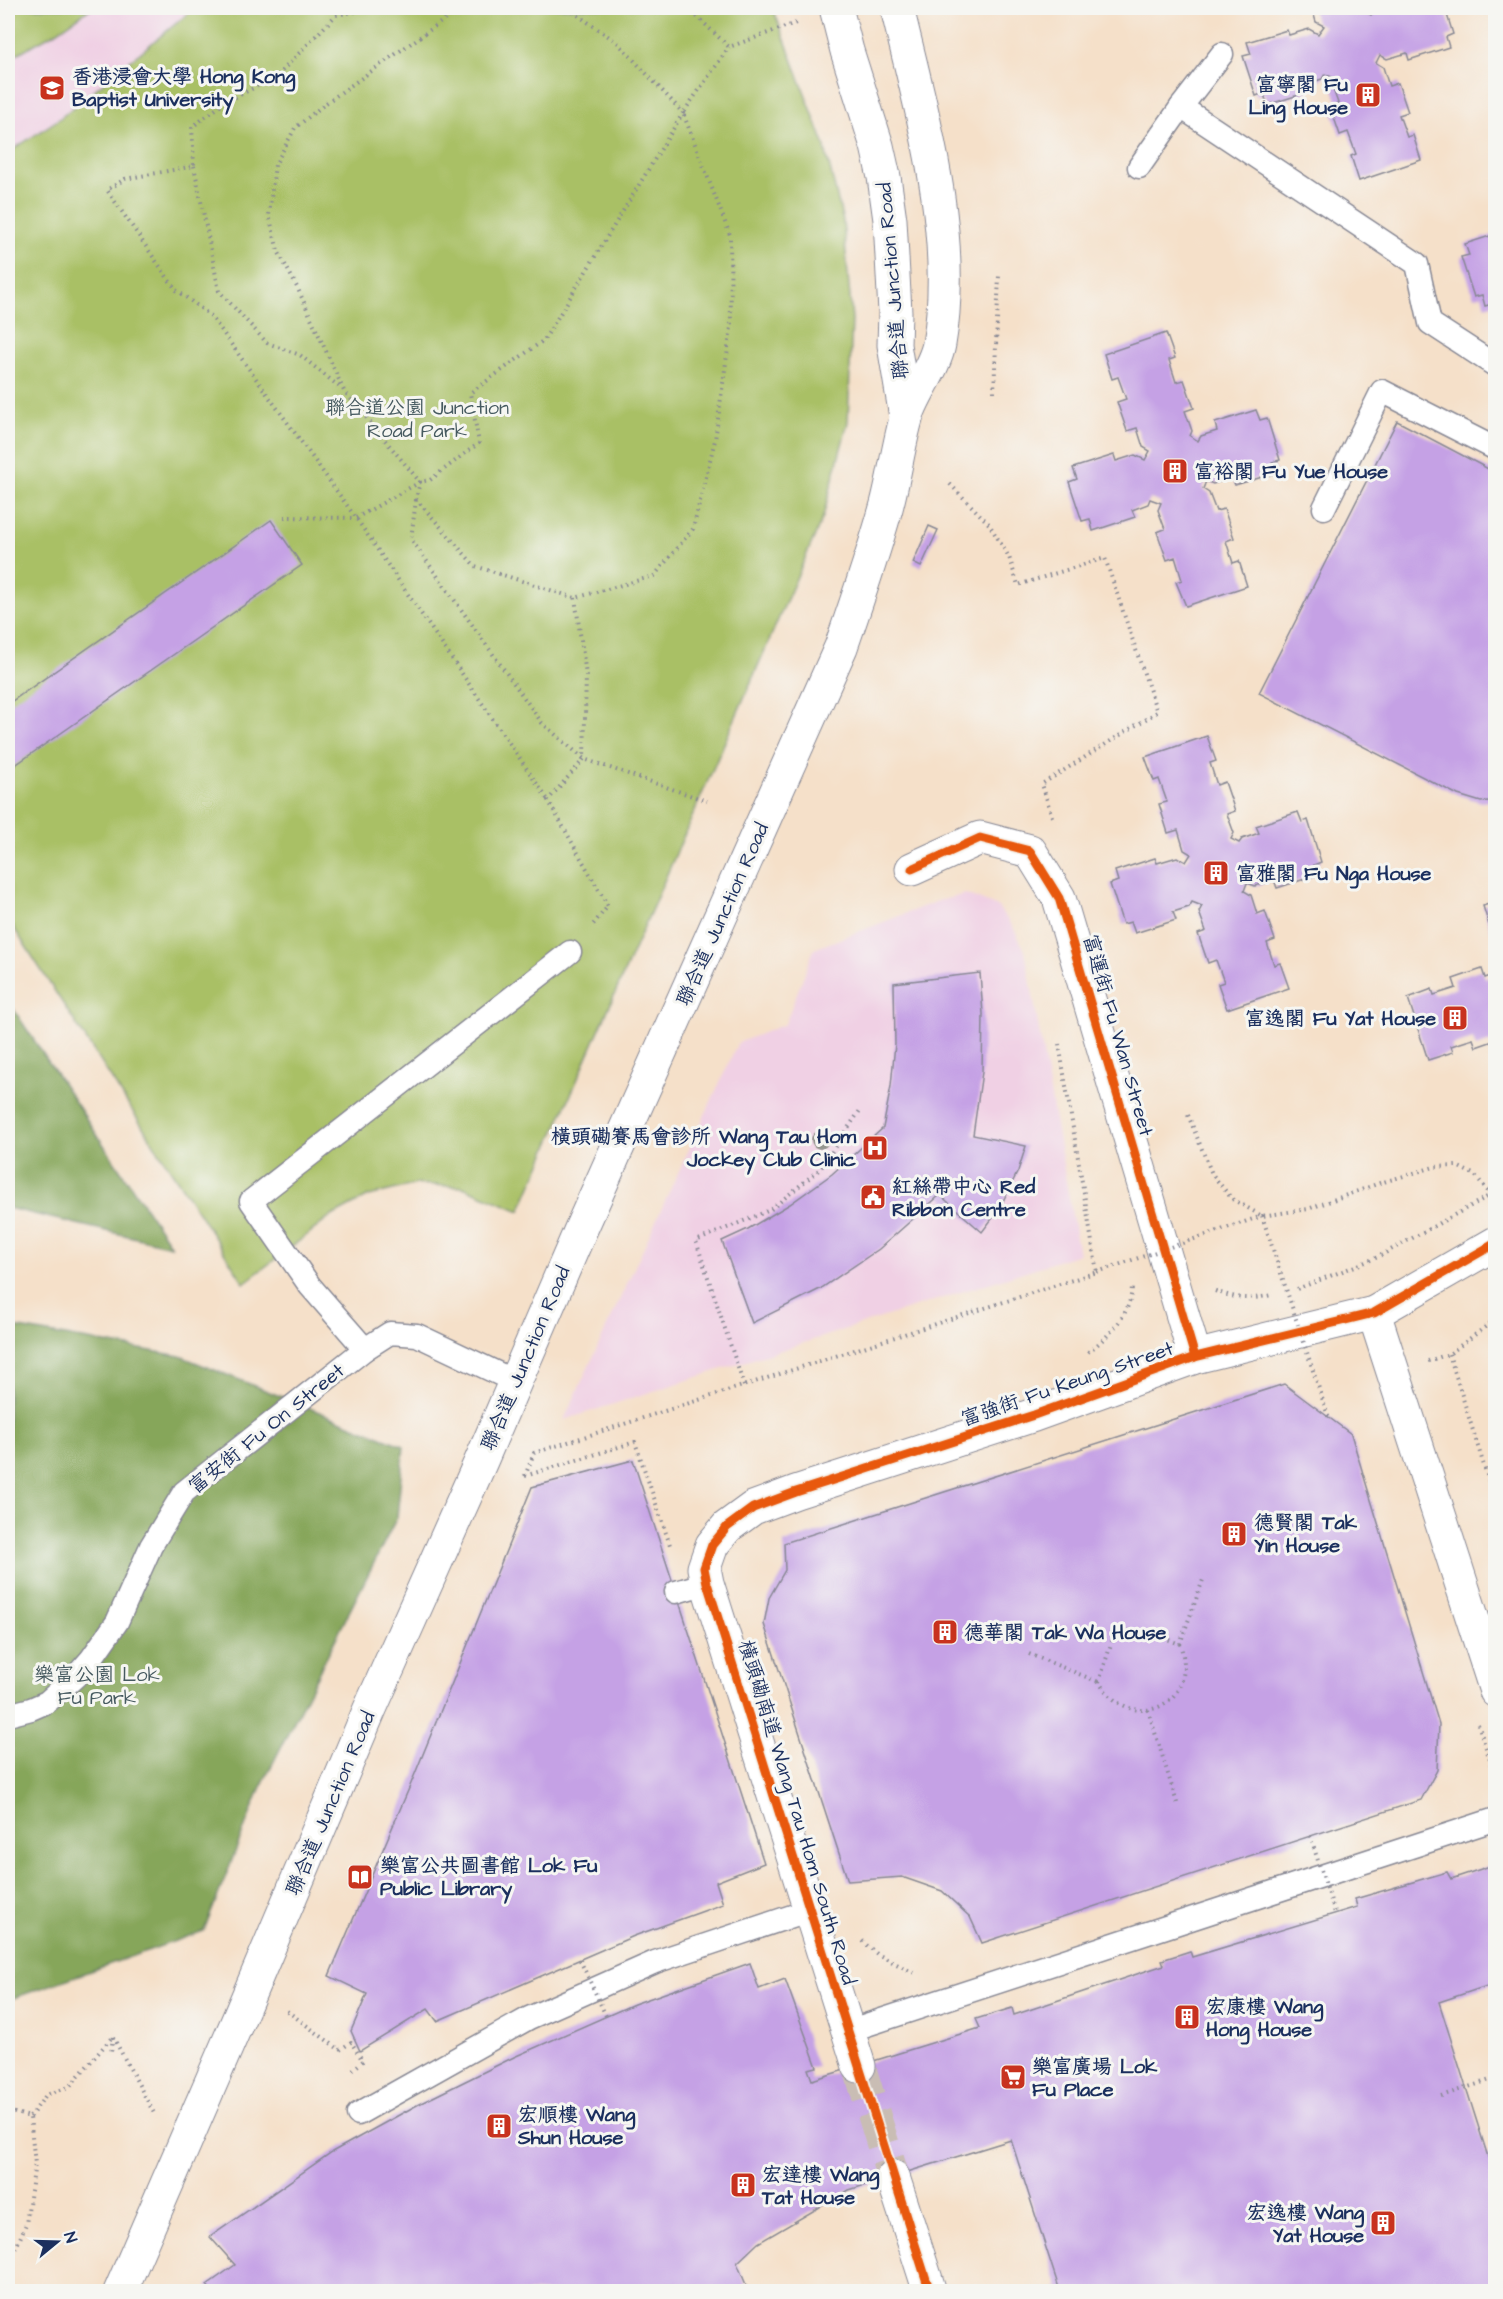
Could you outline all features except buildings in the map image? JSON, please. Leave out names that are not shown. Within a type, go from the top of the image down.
[{"type":"main road","name":"聯合道 Junction Road","points":[[836,8],[884,177],[890,220],[895,312],[894,345],[906,417]]},
{"type":"main road","name":"聯合道 Junction Road","points":[[120,2292],[369,1711],[841,647],[886,506],[906,417],[939,347],[943,261],[934,171],[900,11]]},
{"type":"main road","points":[[808,15],[847,51]]},
{"type":"main road","name":"富運街 Fu Wan Street","points":[[912,869],[980,837],[1030,851],[1059,898],[1195,1358]]},
{"type":"main road","name":"富強街 Fu Keung Street","points":[[705,1576],[712,1545],[727,1527],[753,1508],[1034,1415],[1195,1358],[1374,1313],[1496,1243]]},
{"type":"main road","points":[[1374,1313],[1496,1691]]},
{"type":"main road","name":"橫頭磡南道 Wang Tau Hom South Road","points":[[705,1576],[859,2066]]},
{"type":"main road","points":[[893,2177],[930,2292]]},
{"type":"lane","points":[[1139,167],[1222,54]]},
{"type":"lane","points":[[1181,107],[1417,264],[1430,323],[1496,366]]},
{"type":"lane","points":[[1324,508],[1382,391],[1496,449]]},
{"type":"lane","points":[[366,1349],[310,1286],[251,1201],[570,952]]},
{"type":"lane","name":"富安街 Fu On Street","points":[[8,1715],[47,1702],[91,1659],[117,1622],[151,1546],[184,1492],[366,1349],[390,1333],[417,1335],[514,1382]]},
{"type":"lane","points":[[676,1592],[705,1576]]},
{"type":"lane","points":[[848,2031],[1496,1820]]},
{"type":"lane","points":[[358,2114],[529,2018],[656,1962],[810,1910]]},
{"type":"path","points":[[379,8],[336,15],[277,76],[224,103],[192,128],[194,166],[219,291],[267,343],[300,355],[344,391],[420,482]]},
{"type":"path","points":[[688,8],[729,47]]},
{"type":"path","points":[[344,391],[298,289],[278,251],[269,215],[275,165],[296,128],[454,13],[569,9],[618,43],[683,113],[730,235],[731,327],[715,440],[693,529],[654,576],[575,598],[475,566],[416,499]]},
{"type":"path","points":[[284,517],[356,518],[420,482],[429,480],[478,443],[470,393],[544,340],[683,113],[729,47],[808,15]]},
{"type":"path","points":[[194,166],[125,179],[107,190],[176,290],[211,316],[356,518],[548,800],[608,906],[570,952]]},
{"type":"path","points":[[994,392],[999,275]]},
{"type":"path","points":[[420,482],[411,539],[542,723],[584,759],[707,801]]},
{"type":"path","points":[[950,484],[989,524],[1009,557],[1018,585],[1105,558],[1156,712],[1041,784],[1056,829]]},
{"type":"path","points":[[548,800],[584,759],[586,675],[575,598]]},
{"type":"path","points":[[1058,1040],[1097,1272]]},
{"type":"path","points":[[744,1386],[696,1240],[770,1210],[820,1169],[861,1109]]},
{"type":"path","points":[[1188,1115],[1212,1174],[1232,1199],[1262,1216],[1329,1419]]},
{"type":"path","points":[[670,1547],[635,1442],[525,1476],[534,1453],[1097,1272],[1262,1216],[1308,1209],[1380,1182],[1434,1167],[1457,1166],[1475,1175],[1493,1193],[1496,1206]]},
{"type":"path","points":[[1214,1290],[1233,1298],[1253,1299],[1299,1289],[1378,1257],[1493,1193]]},
{"type":"path","points":[[1190,1239],[1193,1250]]},
{"type":"path","points":[[1126,1251],[1129,1262]]},
{"type":"path","points":[[1081,1356],[1108,1335],[1122,1318],[1131,1298],[1132,1281]]},
{"type":"path","points":[[1419,1364],[1449,1354],[1496,1319]]},
{"type":"path","points":[[1298,1361],[1320,1354]]},
{"type":"path","points":[[1449,1354],[1496,1504]]},
{"type":"path","points":[[1029,1654],[1099,1682],[1107,1695],[1119,1705],[1133,1710],[1148,1710],[1162,1706],[1173,1697],[1181,1685],[1185,1672],[1185,1657],[1180,1644],[1204,1576]]},
{"type":"path","points":[[1099,1682],[1116,1628],[1159,1636],[1180,1644]]},
{"type":"path","points":[[1148,1710],[1177,1803]]},
{"type":"path","points":[[1477,1721],[1496,1778]]},
{"type":"path","points":[[1310,1836],[1335,1913]]},
{"type":"path","points":[[860,1939],[893,1964],[915,1973],[924,1973]]},
{"type":"path","points":[[580,1960],[606,2016]]},
{"type":"path","points":[[287,2012],[340,2050],[351,2042],[363,2061],[351,2071]]},
{"type":"path","points":[[111,2054],[112,2036]]},
{"type":"path","points":[[8,2266],[26,2224],[35,2164],[30,2117],[46,2095],[69,2087],[112,2036]]},
{"type":"path","points":[[112,2036],[157,2118]]},
{"type":"path","points":[[1441,2096],[1496,2078]]},
{"type":"path","points":[[8,2111],[30,2117]]},
{"type":"shaded area","name":"香港浸會大學 Hong Kong Baptist University","points":[[8,8],[195,8],[59,119],[8,153]]},
{"type":"shaded area","name":"橫頭磡賽馬會診所 Wang Tau Hom Jockey Club Clinic","points":[[966,894],[998,907],[1013,927],[1025,951],[1079,1254],[564,1420],[738,1043],[785,1024],[814,949],[938,901]]},
{"type":"green space","points":[[8,8],[91,8],[58,31],[8,59]]},
{"type":"green space","name":"聯合道公園 Junction Road Park","points":[[195,8],[773,8],[824,144],[843,221],[852,319],[848,422],[823,517],[520,1211],[463,1187],[417,1184],[369,1196],[332,1216],[244,1283],[8,919],[8,153],[59,119]]},
{"type":"green space","points":[[8,1001],[171,1246],[8,1208]]},
{"type":"green space","name":"樂富公園 Lok Fu Park","points":[[8,1326],[180,1356],[404,1446],[397,1517],[260,1789],[204,1931],[8,2000]]},
{"type":"tunnel","points":[[859,2066],[893,2177]]},
{"type":"cycle path","points":[[912,869],[980,838],[1030,851],[1059,898],[1195,1357]]},
{"type":"cycle path","points":[[930,2292],[707,1583],[704,1568],[712,1545],[727,1527],[753,1508],[796,1492],[1034,1415],[1195,1357],[1374,1313],[1496,1243]]},
{"type":"place","name":"香港浸會大學 Hong Kong Baptist University","points":[[52,88]]},
{"type":"place","name":"富寧閣 Fu Ling House","points":[[1368,95]]},
{"type":"place","name":"富裕閣 Fu Yue House","points":[[1175,471]]},
{"type":"place","name":"富雅閣 Fu Nga House","points":[[1216,873]]},
{"type":"place","name":"富逸閣 Fu Yat House","points":[[1455,1018]]},
{"type":"place","name":"橫頭磡賽馬會診所 Wang Tau Hom Jockey Club Clinic","points":[[875,1148]]},
{"type":"place","name":"紅絲帶中心 Red Ribbon Centre","points":[[873,1197]]},
{"type":"place","name":"德賢閣 Tak Yin House","points":[[1234,1534]]},
{"type":"place","name":"德華閣 Tak Wa House","points":[[945,1632]]},
{"type":"place","name":"樂富公共圖書館 Lok Fu Public Library","points":[[360,1877]]},
{"type":"place","name":"宏康樓 Wang Hong House","points":[[1187,2017]]},
{"type":"place","name":"樂富廣場 Lok Fu Place","points":[[1013,2077]]},
{"type":"place","name":"宏順樓 Wang Shun House","points":[[499,2126]]},
{"type":"place","name":"宏達樓 Wang Tat House","points":[[743,2185]]},
{"type":"place","name":"宏逸樓 Wang Yat House","points":[[1383,2223]]}]
